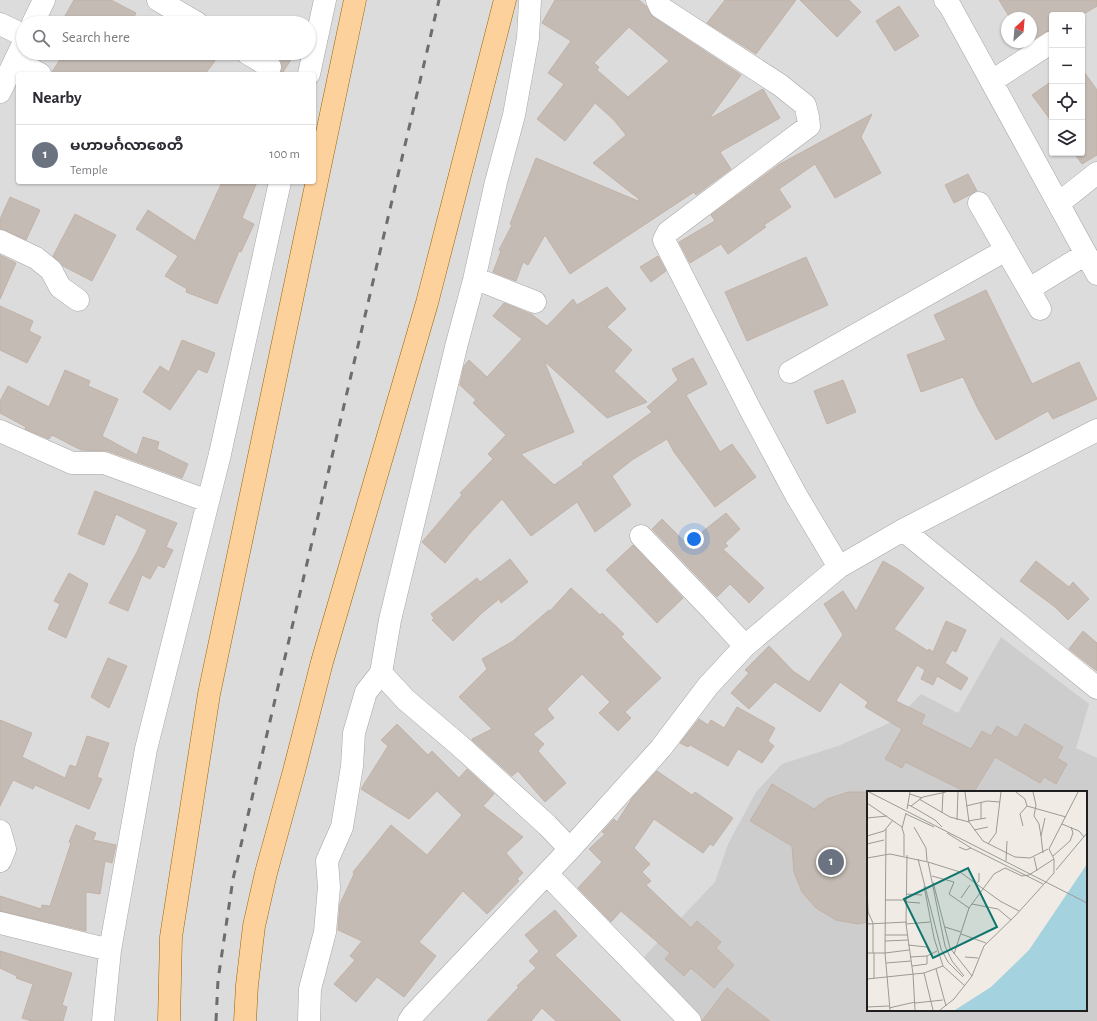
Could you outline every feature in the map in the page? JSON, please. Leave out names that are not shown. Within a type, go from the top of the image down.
[{"type":"main road","points":[[316,170],[355,0]]},
{"type":"main road","points":[[245,1021],[247,985],[254,926],[266,873],[322,662],[427,303],[506,0]]},
{"type":"main road","points":[[169,1021],[171,937],[209,694],[313,184]]},
{"type":"street","points":[[36,16],[44,0]]},
{"type":"street","points":[[158,0],[185,16]]},
{"type":"street","points":[[316,39],[325,0]]},
{"type":"street","points":[[309,1021],[310,989],[325,932],[329,887],[327,861],[342,827],[352,766],[354,733],[366,692],[381,673],[390,620],[457,343],[474,280],[496,182],[514,115],[528,38],[530,0]]},
{"type":"street","points":[[657,0],[660,7],[780,85],[805,105],[809,126],[668,232],[664,240],[768,443],[796,495],[839,567]]},
{"type":"street","points":[[945,0],[950,6],[992,81],[1097,274]]},
{"type":"street","points":[[0,24],[16,32]]},
{"type":"street","points":[[992,81],[1049,44]]},
{"type":"street","points":[[0,92],[16,58]]},
{"type":"street","points":[[27,60],[38,72]]},
{"type":"street","points":[[258,60],[270,67]]},
{"type":"street","points":[[308,72],[311,60]]},
{"type":"street","points":[[1059,203],[1097,173]]},
{"type":"street","points":[[103,1021],[110,950],[146,749],[222,446],[280,184]]},
{"type":"street","points":[[980,202],[1040,309]]},
{"type":"street","points":[[0,241],[36,258],[51,270],[60,287],[78,300]]},
{"type":"street","points":[[790,372],[1006,250]]},
{"type":"street","points":[[1029,289],[1086,254]]},
{"type":"street","points":[[474,280],[487,282],[535,302]]},
{"type":"street","points":[[409,1021],[547,874],[661,748],[708,686],[746,646],[839,567],[903,530],[1097,430]]},
{"type":"street","points":[[0,431],[72,463],[104,463],[208,501]]},
{"type":"street","points":[[903,530],[1097,688]]},
{"type":"street","points":[[640,536],[746,646]]},
{"type":"street","points":[[381,673],[406,700],[459,745],[541,820],[570,849]]},
{"type":"street","points":[[0,831],[4,849],[0,861]]},
{"type":"street","points":[[547,874],[690,1021]]},
{"type":"street","points":[[0,923],[110,950]]},
{"type":"shaded area","points":[[0,0],[1097,0],[1097,1021],[0,1021]]},
{"type":"shaded area","points":[[1001,637],[1089,704],[1076,748],[1097,758],[1097,1021],[701,1021],[641,960],[715,882],[728,844],[756,792],[782,764],[838,746],[896,720],[921,694],[958,713]]},
{"type":"building","points":[[74,0],[111,0],[136,13],[134,16],[65,16]]},
{"type":"building","points":[[555,0],[639,0],[646,6],[653,17],[741,75],[709,119],[763,89],[780,118],[720,152],[731,169],[696,195],[694,192],[570,274],[545,235],[528,265],[523,262],[516,281],[493,272],[501,251],[499,250],[512,225],[510,224],[536,158],[638,201],[639,199],[593,163],[626,135],[613,119],[595,103],[565,141],[537,119],[564,84],[548,73],[571,41],[542,23]],"holes":[[[629,27],[669,61],[628,97],[597,70],[599,67],[594,63]]]},
{"type":"building","points":[[725,0],[796,0],[756,54],[707,23]]},
{"type":"building","points":[[800,0],[849,0],[861,12],[837,37]]},
{"type":"building","points":[[999,0],[1097,0],[1097,6],[1085,13],[1049,12],[1049,31],[1037,37],[1037,12],[1006,12]]},
{"type":"building","points":[[899,6],[919,36],[895,51],[876,21]]},
{"type":"building","points":[[60,60],[215,61],[207,72],[52,72]]},
{"type":"building","points":[[280,60],[291,60],[283,72],[281,72],[282,68]]},
{"type":"building","points":[[1085,73],[1097,90],[1097,155],[1082,164],[1076,156],[1085,156]]},
{"type":"building","points":[[1049,83],[1049,118],[1032,95]]},
{"type":"building","points":[[872,114],[861,137],[881,173],[835,198],[815,164],[779,189],[791,207],[764,225],[766,227],[728,254],[721,244],[690,263],[679,242],[715,221],[711,215],[780,164]]},
{"type":"building","points":[[968,174],[977,191],[954,203],[945,185]]},
{"type":"building","points":[[221,184],[256,184],[242,218],[254,224],[241,252],[239,251],[217,304],[186,292],[187,289],[165,276],[178,256],[136,229],[148,210],[195,241]]},
{"type":"building","points":[[10,197],[40,210],[26,240],[0,229],[0,219]]},
{"type":"building","points":[[75,214],[116,235],[92,281],[63,266],[53,256]]},
{"type":"building","points":[[0,255],[16,263],[0,299]]},
{"type":"building","points":[[658,256],[666,271],[651,282],[640,267]]},
{"type":"building","points":[[806,257],[828,305],[747,341],[725,292]]},
{"type":"building","points":[[607,287],[626,309],[607,327],[632,350],[614,371],[647,402],[607,418],[544,361],[574,432],[521,454],[554,485],[652,412],[647,407],[678,380],[672,369],[693,358],[707,384],[686,395],[720,452],[732,444],[756,477],[715,507],[674,452],[667,439],[632,460],[612,476],[631,505],[595,532],[577,502],[531,536],[502,499],[471,532],[445,563],[422,542],[462,495],[460,493],[493,459],[488,454],[506,435],[473,403],[476,400],[460,385],[464,366],[469,360],[487,377],[522,339],[493,316],[504,303],[531,314],[547,326],[573,299],[577,305]]},
{"type":"building","points":[[986,290],[1032,384],[1079,362],[1097,399],[1053,419],[1048,411],[996,440],[977,407],[963,377],[921,392],[907,355],[946,340],[934,315]]},
{"type":"building","points":[[0,306],[33,321],[29,331],[41,337],[27,363],[0,350]]},
{"type":"building","points":[[182,340],[215,353],[207,373],[198,369],[170,410],[143,392],[160,366],[169,372]]},
{"type":"building","points":[[65,370],[90,381],[88,386],[118,399],[102,436],[137,455],[143,437],[159,442],[157,449],[188,464],[182,478],[108,451],[81,450],[52,435],[49,439],[25,429],[26,427],[0,413],[0,401],[8,386],[49,407]]},
{"type":"building","points":[[843,380],[856,412],[827,424],[814,391]]},
{"type":"building","points":[[95,491],[177,523],[166,547],[173,550],[164,568],[158,565],[150,579],[142,575],[128,611],[109,603],[137,552],[147,530],[116,514],[104,545],[78,534]]},
{"type":"building","points":[[726,513],[740,529],[725,543],[728,546],[723,549],[764,588],[749,603],[730,584],[717,597],[652,529],[662,519],[687,544]]},
{"type":"building","points":[[633,545],[683,598],[657,623],[606,570]]},
{"type":"building","points":[[510,559],[528,582],[501,603],[499,599],[453,641],[432,620],[434,618],[431,614],[477,578],[480,582]]},
{"type":"building","points":[[883,561],[924,588],[894,629],[928,651],[929,649],[933,652],[946,621],[966,630],[956,652],[952,650],[945,663],[968,678],[961,690],[937,676],[933,685],[921,679],[925,670],[917,665],[896,701],[925,715],[921,724],[971,749],[982,731],[991,736],[997,726],[1017,738],[1025,724],[1063,747],[1057,758],[1067,764],[1056,784],[1044,777],[1040,783],[995,757],[975,791],[964,791],[905,762],[902,768],[885,759],[902,729],[865,707],[868,702],[840,682],[820,712],[775,682],[749,709],[731,693],[749,673],[745,670],[769,646],[793,671],[809,682],[843,635],[824,604],[843,591],[856,611]]},
{"type":"building","points":[[1036,561],[1069,587],[1073,582],[1089,599],[1068,620],[1055,607],[1020,581]]},
{"type":"building","points":[[69,573],[88,584],[66,638],[48,629],[60,604],[54,601]]},
{"type":"building","points":[[571,588],[600,615],[602,613],[624,634],[621,637],[661,678],[625,712],[631,718],[618,731],[599,713],[610,702],[582,674],[547,709],[554,718],[533,734],[544,744],[538,751],[566,783],[545,802],[518,771],[512,776],[472,740],[492,729],[459,697],[487,669],[482,659],[513,641],[549,610],[550,611]]},
{"type":"building","points":[[1083,631],[1097,643],[1097,671],[1069,649]]},
{"type":"building","points":[[108,658],[127,666],[109,708],[91,697]]},
{"type":"building","points":[[737,707],[775,728],[768,741],[774,746],[762,763],[738,749],[728,766],[690,745],[688,747],[680,743],[699,719],[708,725],[711,720],[724,728]]},
{"type":"building","points":[[0,720],[32,733],[22,757],[65,778],[70,765],[76,767],[87,736],[109,743],[97,777],[102,779],[89,809],[35,785],[33,789],[13,780],[0,806]]},
{"type":"building","points":[[397,724],[428,755],[432,751],[459,778],[467,769],[494,794],[483,806],[523,837],[506,853],[523,873],[517,879],[519,881],[487,914],[463,891],[419,942],[436,956],[404,997],[377,977],[356,1002],[334,984],[355,960],[350,956],[362,941],[338,930],[340,904],[354,874],[353,872],[391,825],[427,855],[462,815],[437,791],[409,819],[361,789],[388,746],[381,740]]},
{"type":"building","points":[[657,771],[692,795],[695,792],[733,818],[713,846],[710,844],[703,853],[654,819],[634,848],[650,864],[642,872],[651,881],[646,885],[691,928],[697,921],[721,942],[716,948],[734,965],[714,988],[691,968],[684,976],[665,959],[670,953],[621,911],[611,922],[578,888],[602,862],[589,849],[605,834],[602,832],[614,819],[617,822],[633,797]]},
{"type":"building","points":[[772,784],[814,809],[827,799],[848,792],[867,792],[867,922],[858,924],[836,920],[816,908],[802,892],[794,872],[792,846],[750,821]]},
{"type":"building","points":[[76,825],[96,833],[93,840],[116,845],[112,863],[105,861],[100,894],[86,892],[86,931],[0,911],[0,896],[41,909],[42,905],[50,906],[71,843],[69,842]]},
{"type":"building","points":[[555,910],[577,936],[555,955],[621,1021],[556,1021],[542,1008],[531,1021],[487,1021],[519,987],[517,986],[536,968],[529,961],[539,951],[525,935]]},
{"type":"building","points":[[0,951],[72,973],[62,1005],[67,1007],[63,1021],[32,1021],[22,1018],[33,984],[16,978],[17,976],[0,968]]},
{"type":"building","points":[[727,988],[770,1021],[702,1021]]},
{"type":"railway","points":[[216,1021],[218,980],[233,879],[439,0]]},
{"type":"place","name":"မဟာမင်္ဂလာစေတီ","points":[[831,862]]}]
